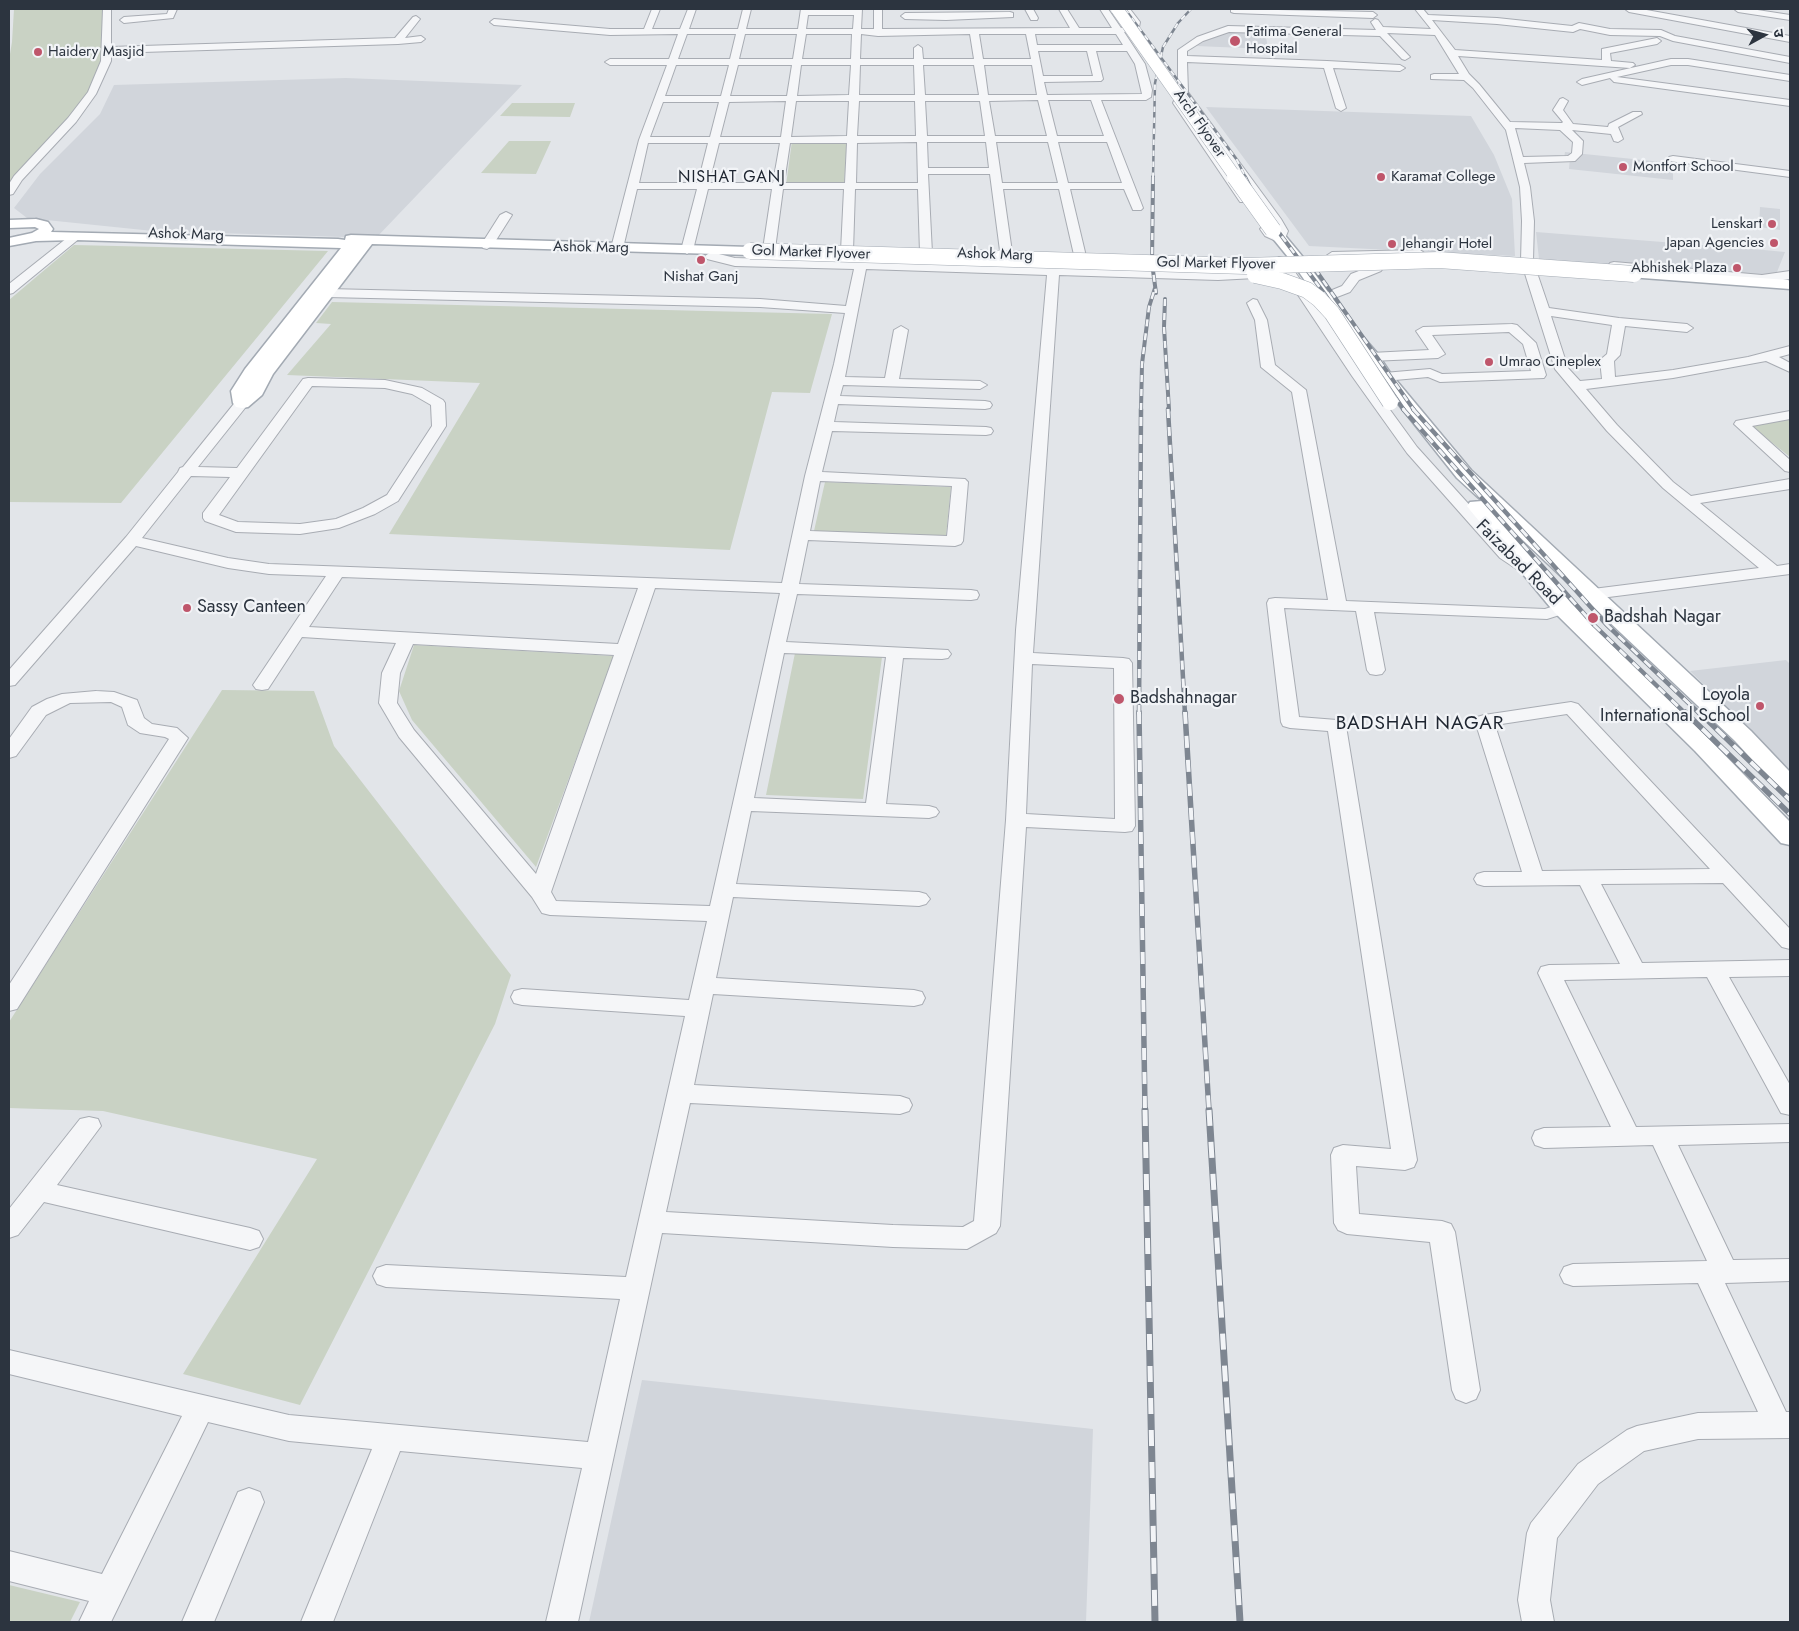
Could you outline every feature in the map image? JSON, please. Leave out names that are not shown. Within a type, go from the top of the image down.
[{"type":"main road","name":"Arch Flyover","points":[[1118,9],[1277,235]]},
{"type":"main road","points":[[10,222],[43,225],[41,233],[10,242]]},
{"type":"main road","name":"Ashok Marg","points":[[41,233],[179,235],[710,254]]},
{"type":"main road","name":"Ashok Marg","points":[[41,233],[76,236],[338,243],[346,245],[349,248],[348,250],[251,373],[240,391],[242,403]]},
{"type":"main road","name":"Faizabad Road","points":[[1277,235],[1293,266],[1324,298],[1384,376],[1464,474],[1742,736],[1790,786]]},
{"type":"main road","name":"Ashok Marg","points":[[366,243],[687,250],[710,254]]},
{"type":"main road","points":[[242,403],[256,391],[265,373],[366,243]]},
{"type":"main road","name":"Gol Market Flyover","points":[[710,254],[1245,266],[1439,260],[1767,284],[1790,284]]},
{"type":"main road","name":"Gol Market Flyover","points":[[749,254],[1217,271],[1262,276],[1307,290],[1319,299],[1332,313],[1390,402],[1530,571]]},
{"type":"main road","name":"Faizabad Road","points":[[1530,571],[1563,608],[1703,746],[1790,837]]},
{"type":"street","points":[[9,192],[18,178],[72,120],[94,92],[106,61],[107,9]]},
{"type":"street","points":[[124,9],[124,30]]},
{"type":"street","points":[[124,20],[170,16],[173,9]]},
{"type":"street","points":[[647,32],[656,9]]},
{"type":"street","points":[[617,248],[644,140],[692,9]]},
{"type":"street","points":[[687,250],[747,9]]},
{"type":"street","points":[[878,9],[878,33]]},
{"type":"street","points":[[1029,9],[1034,18],[1030,31],[1043,99],[1084,272]]},
{"type":"street","points":[[659,99],[1043,99],[1146,97],[1148,90],[1140,64],[1104,9]]},
{"type":"street","points":[[494,22],[568,29],[647,32],[903,33],[1075,29],[1118,31],[1135,26],[1136,22],[1126,9]]},
{"type":"street","points":[[1629,9],[1790,38]]},
{"type":"street","points":[[1738,9],[1790,18]]},
{"type":"street","points":[[562,1622],[680,1093],[813,476],[835,390],[852,310],[854,258],[850,186],[858,10],[804,10],[769,249]]},
{"type":"street","points":[[1234,10],[1372,12],[1381,32],[1405,57]]},
{"type":"street","points":[[903,33],[906,12],[1009,12],[1030,31]]},
{"type":"street","points":[[1063,13],[1075,29]]},
{"type":"street","points":[[1422,13],[1573,29],[1579,26],[1610,32],[1661,33],[1674,38],[1790,60]]},
{"type":"street","points":[[1422,13],[1446,41],[1466,77],[1476,86],[1511,130],[1525,187],[1528,221],[1528,267],[1562,369],[1618,434],[1668,485],[1786,577]]},
{"type":"street","points":[[1034,18],[1044,16]]},
{"type":"street","points":[[398,41],[416,19]]},
{"type":"street","points":[[1277,235],[1269,234],[1190,124],[1178,103],[1183,92],[1182,50],[1200,39],[1228,29],[1437,32]]},
{"type":"street","points":[[917,32],[926,253]]},
{"type":"street","points":[[974,32],[1008,256],[1008,269]]},
{"type":"street","points":[[1564,51],[1570,33],[1605,35],[1610,32]]},
{"type":"street","points":[[1607,64],[1605,51],[1674,38]]},
{"type":"street","points":[[107,50],[421,39]]},
{"type":"street","points":[[123,50],[124,40]]},
{"type":"street","points":[[1706,64],[1718,46]]},
{"type":"street","points":[[1034,48],[1130,48]]},
{"type":"street","points":[[1039,79],[1098,79],[1091,48]]},
{"type":"street","points":[[1452,53],[1564,51],[1607,64],[1642,68]]},
{"type":"street","points":[[1776,57],[1790,51]]},
{"type":"street","points":[[1182,59],[1400,68]]},
{"type":"street","points":[[610,62],[671,67]]},
{"type":"street","points":[[604,72],[671,67],[732,67],[797,62],[1036,62]]},
{"type":"street","points":[[1582,82],[1671,62],[1706,64],[1790,78]]},
{"type":"street","points":[[1327,64],[1341,108]]},
{"type":"street","points":[[1434,77],[1466,77]]},
{"type":"street","points":[[1605,78],[1790,103]]},
{"type":"street","points":[[1095,98],[1137,208]]},
{"type":"street","points":[[1563,101],[1558,110],[1569,123],[1563,127]]},
{"type":"street","points":[[1618,138],[1613,126],[1637,114]]},
{"type":"street","points":[[1508,125],[1563,127],[1618,138]]},
{"type":"street","points":[[1563,127],[1578,141],[1591,142]]},
{"type":"street","points":[[1602,141],[1618,138]]},
{"type":"street","points":[[644,140],[1111,139]]},
{"type":"street","points":[[1519,160],[1571,159],[1577,154],[1578,141]]},
{"type":"street","points":[[1672,159],[1790,174]]},
{"type":"street","points":[[923,171],[994,171]]},
{"type":"street","points":[[634,186],[924,186]]},
{"type":"street","points":[[996,186],[1129,186]]},
{"type":"street","points":[[487,245],[506,215]]},
{"type":"street","points":[[9,290],[76,236]]},
{"type":"street","name":"Ashok Marg","points":[[710,254],[732,247],[1008,269],[1218,276],[1293,266]]},
{"type":"street","name":"Ashok Marg","points":[[710,254],[735,262],[854,258],[926,253],[1180,260],[1293,266]]},
{"type":"street","points":[[1293,266],[1375,254],[1420,254],[1684,286],[1790,284]]},
{"type":"street","points":[[1135,259],[1136,273]]},
{"type":"street","points":[[1180,260],[1185,274]]},
{"type":"street","points":[[1293,266],[1377,268],[1528,267]]},
{"type":"street","name":"Faizabad Road","points":[[1293,266],[1359,376],[1412,450],[1506,555],[1530,571]]},
{"type":"street","points":[[1324,298],[1346,289],[1355,277],[1377,268]]},
{"type":"street","points":[[651,1222],[893,1236],[967,1238],[987,1226],[1016,820],[1024,658],[1053,270]]},
{"type":"street","points":[[327,294],[760,302],[852,310]]},
{"type":"street","points":[[1253,303],[1261,320],[1268,367],[1299,390],[1338,606]]},
{"type":"street","points":[[1543,311],[1619,322],[1687,328]]},
{"type":"street","points":[[1609,382],[1607,360],[1613,356],[1619,322]]},
{"type":"street","points":[[1371,357],[1438,354],[1423,331],[1512,328],[1530,343],[1539,375],[1440,378],[1430,373],[1384,376]]},
{"type":"street","points":[[891,382],[901,330]]},
{"type":"street","points":[[1576,386],[1673,374],[1790,350]]},
{"type":"street","points":[[1767,356],[1790,368]]},
{"type":"street","points":[[1537,368],[1562,369]]},
{"type":"street","points":[[308,382],[385,384],[417,391],[438,403],[439,426],[393,498],[369,512],[339,523],[300,529],[236,527],[211,518],[211,513],[241,473],[308,382]]},
{"type":"street","points":[[835,390],[891,382],[980,385]]},
{"type":"street","points":[[835,390],[985,405]]},
{"type":"street","points":[[11,676],[132,540],[185,471],[242,403]]},
{"type":"street","points":[[1790,414],[1741,424],[1790,468]]},
{"type":"street","points":[[826,426],[986,431]]},
{"type":"street","points":[[185,471],[241,473]]},
{"type":"street","points":[[801,535],[955,541],[960,482],[813,476]]},
{"type":"street","points":[[1687,501],[1790,484]]},
{"type":"street","points":[[132,540],[269,570],[971,595]]},
{"type":"street","points":[[262,685],[337,572]]},
{"type":"street","points":[[1599,600],[1786,577]]},
{"type":"street","points":[[540,892],[648,583]]},
{"type":"street","points":[[1466,1390],[1442,1232],[1347,1223],[1343,1155],[1405,1160],[1337,726],[1290,722],[1275,603],[1547,614],[1563,608]]},
{"type":"street","points":[[1364,607],[1376,670]]},
{"type":"street","points":[[297,632],[625,650]]},
{"type":"street","points":[[408,638],[391,673],[388,703],[406,733],[540,892],[550,908],[719,914]]},
{"type":"street","points":[[777,647],[942,654]]},
{"type":"street","points":[[875,809],[895,652]]},
{"type":"street","points":[[1016,820],[1125,826],[1123,663],[1024,658]]},
{"type":"street","points":[[9,752],[39,711],[68,698],[114,697],[130,704],[135,721],[147,729],[170,732],[179,738],[9,1002]]},
{"type":"street","points":[[1534,878],[1484,721],[1571,708],[1790,942]]},
{"type":"street","points":[[743,804],[929,812]]},
{"type":"street","points":[[1484,879],[1729,876]]},
{"type":"street","points":[[1587,878],[1635,971]]},
{"type":"street","points":[[724,890],[919,898]]},
{"type":"street","points":[[1628,1136],[1549,974],[1790,968]]},
{"type":"street","points":[[1714,970],[1790,1106]]},
{"type":"street","points":[[703,985],[914,998]]},
{"type":"street","points":[[522,997],[698,1009]]},
{"type":"street","points":[[680,1093],[900,1105]]},
{"type":"street","points":[[9,1228],[89,1126]]},
{"type":"street","points":[[1544,1138],[1790,1133]]},
{"type":"street","points":[[1538,1622],[1534,1600],[1542,1533],[1588,1474],[1637,1439],[1698,1426],[1784,1425],[1715,1272],[1661,1136]]},
{"type":"street","points":[[38,1191],[250,1239]]},
{"type":"street","points":[[1573,1274],[1790,1270]]},
{"type":"street","points":[[386,1276],[636,1289]]},
{"type":"street","points":[[9,1362],[289,1428],[599,1456]]},
{"type":"street","points":[[95,1622],[201,1407]]},
{"type":"street","points":[[318,1622],[391,1437]]},
{"type":"street","points":[[198,1622],[249,1502]]},
{"type":"street","points":[[9,1566],[110,1591]]},
{"type":"shaded area","name":"Fatima General Hospital","points":[[1232,30],[1265,31],[1268,49],[1196,46],[1211,37]]},
{"type":"shaded area","points":[[346,78],[522,85],[376,238],[153,231],[27,218],[14,208],[40,174],[100,114],[114,85]]},
{"type":"shaded area","name":"Karamat College","points":[[1206,107],[1471,116],[1494,155],[1512,199],[1515,256],[1309,246]]},
{"type":"shaded area","points":[[1565,152],[1662,162],[1662,160],[1673,161],[1673,180],[1569,169],[1570,158],[1564,158]]},
{"type":"shaded area","points":[[1760,207],[1780,209],[1780,230],[1759,227]]},
{"type":"shaded area","points":[[1536,232],[1785,252],[1775,277],[1539,259]]},
{"type":"shaded area","points":[[1786,660],[1790,664],[1790,770],[1690,671]]},
{"type":"shaded area","points":[[642,1380],[1093,1429],[1086,1622],[589,1622]]},
{"type":"green space","points":[[14,9],[105,9],[104,51],[89,93],[69,121],[9,185],[9,60]]},
{"type":"green space","points":[[512,103],[575,103],[570,117],[500,116]]},
{"type":"green space","points":[[509,141],[551,141],[536,174],[481,173]]},
{"type":"green space","points":[[792,141],[847,141],[844,185],[786,185]]},
{"type":"green space","points":[[74,245],[328,251],[121,503],[9,502],[9,300]]},
{"type":"green space","points":[[332,302],[832,314],[810,393],[772,392],[730,550],[389,534],[480,383],[287,375],[331,324],[316,323]]},
{"type":"green space","points":[[1790,419],[1790,457],[1751,426]]},
{"type":"green space","points":[[825,482],[951,487],[946,536],[814,531]]},
{"type":"green space","points":[[414,645],[614,656],[536,867],[412,720],[399,691]]},
{"type":"green space","points":[[795,653],[882,657],[863,799],[766,795]]},
{"type":"green space","points":[[222,690],[314,691],[334,746],[511,975],[495,1024],[300,1405],[183,1374],[317,1159],[103,1111],[9,1108],[9,1022]]},
{"type":"green space","points":[[9,1585],[80,1602],[70,1622],[9,1622]]},
{"type":"railway","points":[[1125,9],[1161,57]]},
{"type":"railway","points":[[1161,57],[1163,47],[1178,23],[1191,9]]},
{"type":"railway","points":[[1153,178],[1155,83],[1161,57]]},
{"type":"railway","points":[[1161,57],[1237,160],[1246,178]]},
{"type":"railway","points":[[1153,177],[1152,263],[1156,293]]},
{"type":"railway","points":[[1245,177],[1260,207],[1324,293],[1404,410]]},
{"type":"railway","points":[[1315,269],[1414,410]]},
{"type":"railway","points":[[1141,410],[1142,364],[1149,307],[1155,288]]},
{"type":"railway","points":[[1165,299],[1164,327],[1169,410]]},
{"type":"railway","points":[[1139,713],[1141,409]]},
{"type":"railway","points":[[1168,409],[1185,714]]},
{"type":"railway","points":[[1403,409],[1594,625],[1686,714]]},
{"type":"railway","points":[[1413,409],[1606,624],[1700,714]]},
{"type":"railway","points":[[1185,712],[1209,1111]]},
{"type":"railway","points":[[1685,712],[1790,814]]},
{"type":"railway","points":[[1699,712],[1790,800]]},
{"type":"railway","points":[[1139,713],[1145,1111]]},
{"type":"railway","points":[[1145,1110],[1155,1622]]},
{"type":"railway","points":[[1209,1110],[1240,1622]]},
{"type":"place","name":"Fatima General Hospital","points":[[1235,41]]},
{"type":"place","name":"Haidery Masjid","points":[[38,52]]},
{"type":"place","name":"Montfort School","points":[[1623,167]]},
{"type":"place","name":"Karamat College","points":[[1381,177]]},
{"type":"place","name":"Lenskart","points":[[1772,224]]},
{"type":"place","name":"Japan Agencies","points":[[1774,243]]},
{"type":"place","name":"Jehangir Hotel","points":[[1392,244]]},
{"type":"place","name":"Nishat Ganj","points":[[701,260]]},
{"type":"place","name":"Abhishek Plaza","points":[[1737,268]]},
{"type":"place","name":"Umrao Cineplex","points":[[1489,362]]},
{"type":"place","name":"Sassy Canteen","points":[[187,608]]},
{"type":"place","name":"Badshah Nagar","points":[[1593,618]]},
{"type":"place","name":"Badshahnagar","points":[[1119,699]]},
{"type":"place","name":"Loyola International School","points":[[1760,706]]},
{"type":"district","name":"NISHAT GANJ","points":[[732,178]]},
{"type":"district","name":"BADSHAH NAGAR","points":[[1420,724]]}]
